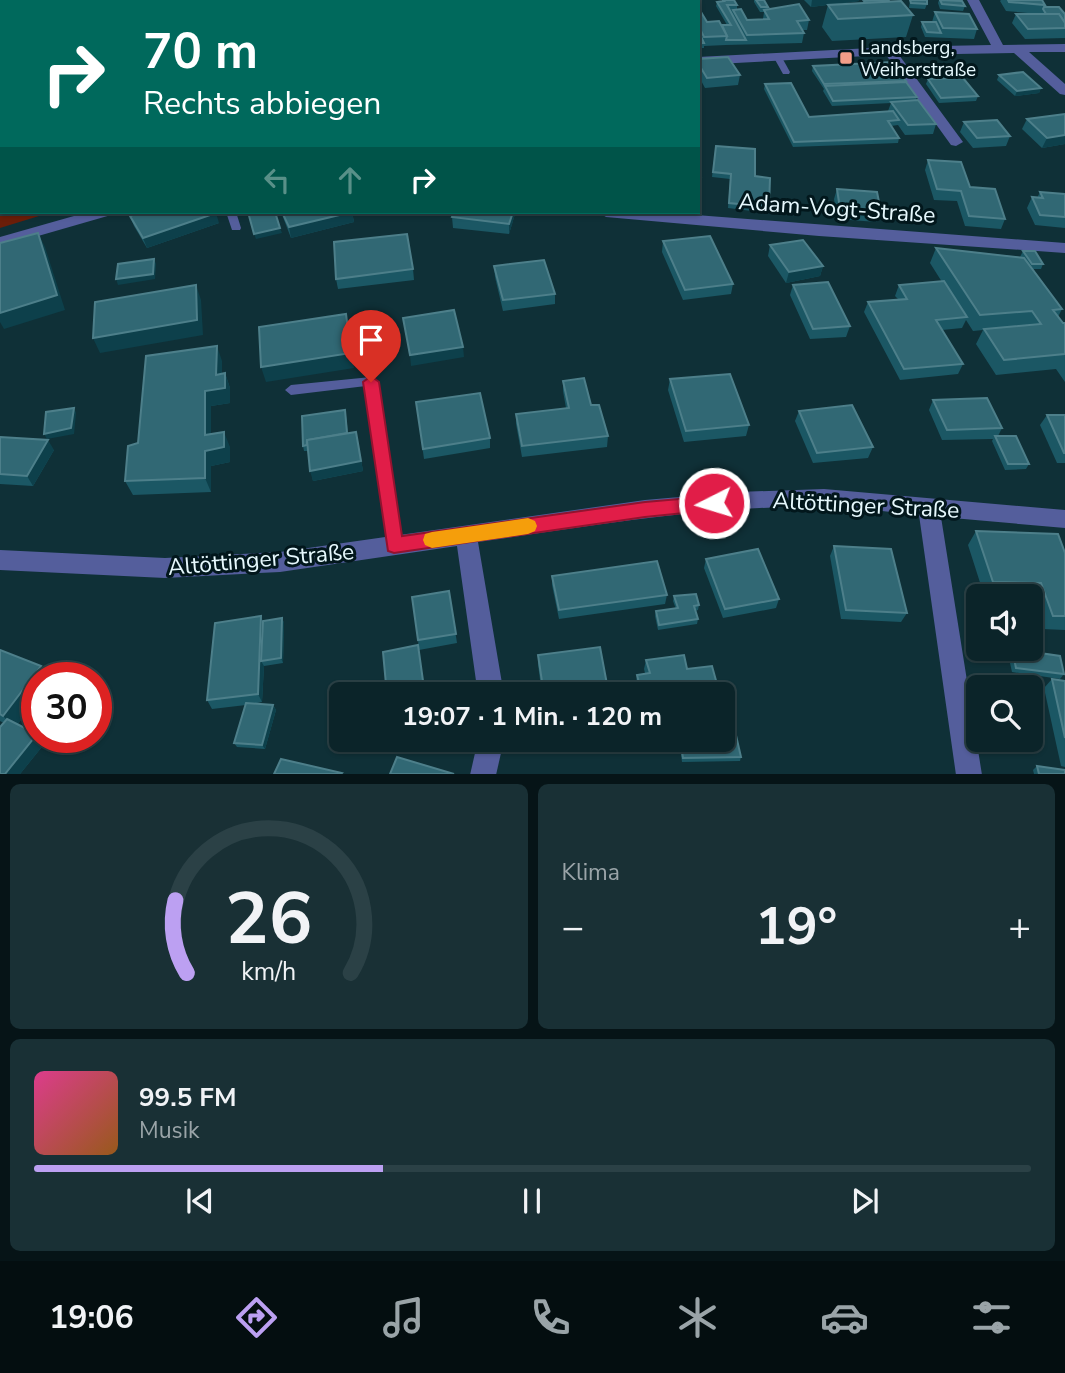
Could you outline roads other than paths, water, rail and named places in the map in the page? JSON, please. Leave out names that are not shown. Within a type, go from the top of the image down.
[{"type":"street","points":[[974,0],[999,49]]},
{"type":"street","points":[[700,61],[890,51],[1065,48]]},
{"type":"street","points":[[1017,49],[1065,91]]},
{"type":"street","points":[[890,51],[956,142]]},
{"type":"street","points":[[0,242],[95,214]]},
{"type":"street","name":"Adam-Vogt-Straße","points":[[628,214],[819,231],[1065,248]]},
{"type":"street","name":"Altöttinger Straße","points":[[0,559],[102,567],[165,568],[280,562],[645,509],[737,501],[824,498],[1065,519]]},
{"type":"street","points":[[928,505],[970,774]]},
{"type":"street","points":[[466,535],[489,682]]},
{"type":"street","points":[[484,774],[489,752]]},
{"type":"lane","points":[[777,56],[786,72]]},
{"type":"lane","points":[[232,214],[236,228]]},
{"type":"lane","points":[[291,390],[371,382],[394,545]]},
{"type":"place","name":"Landsberg, Weiherstraße","points":[[846,58]]}]
